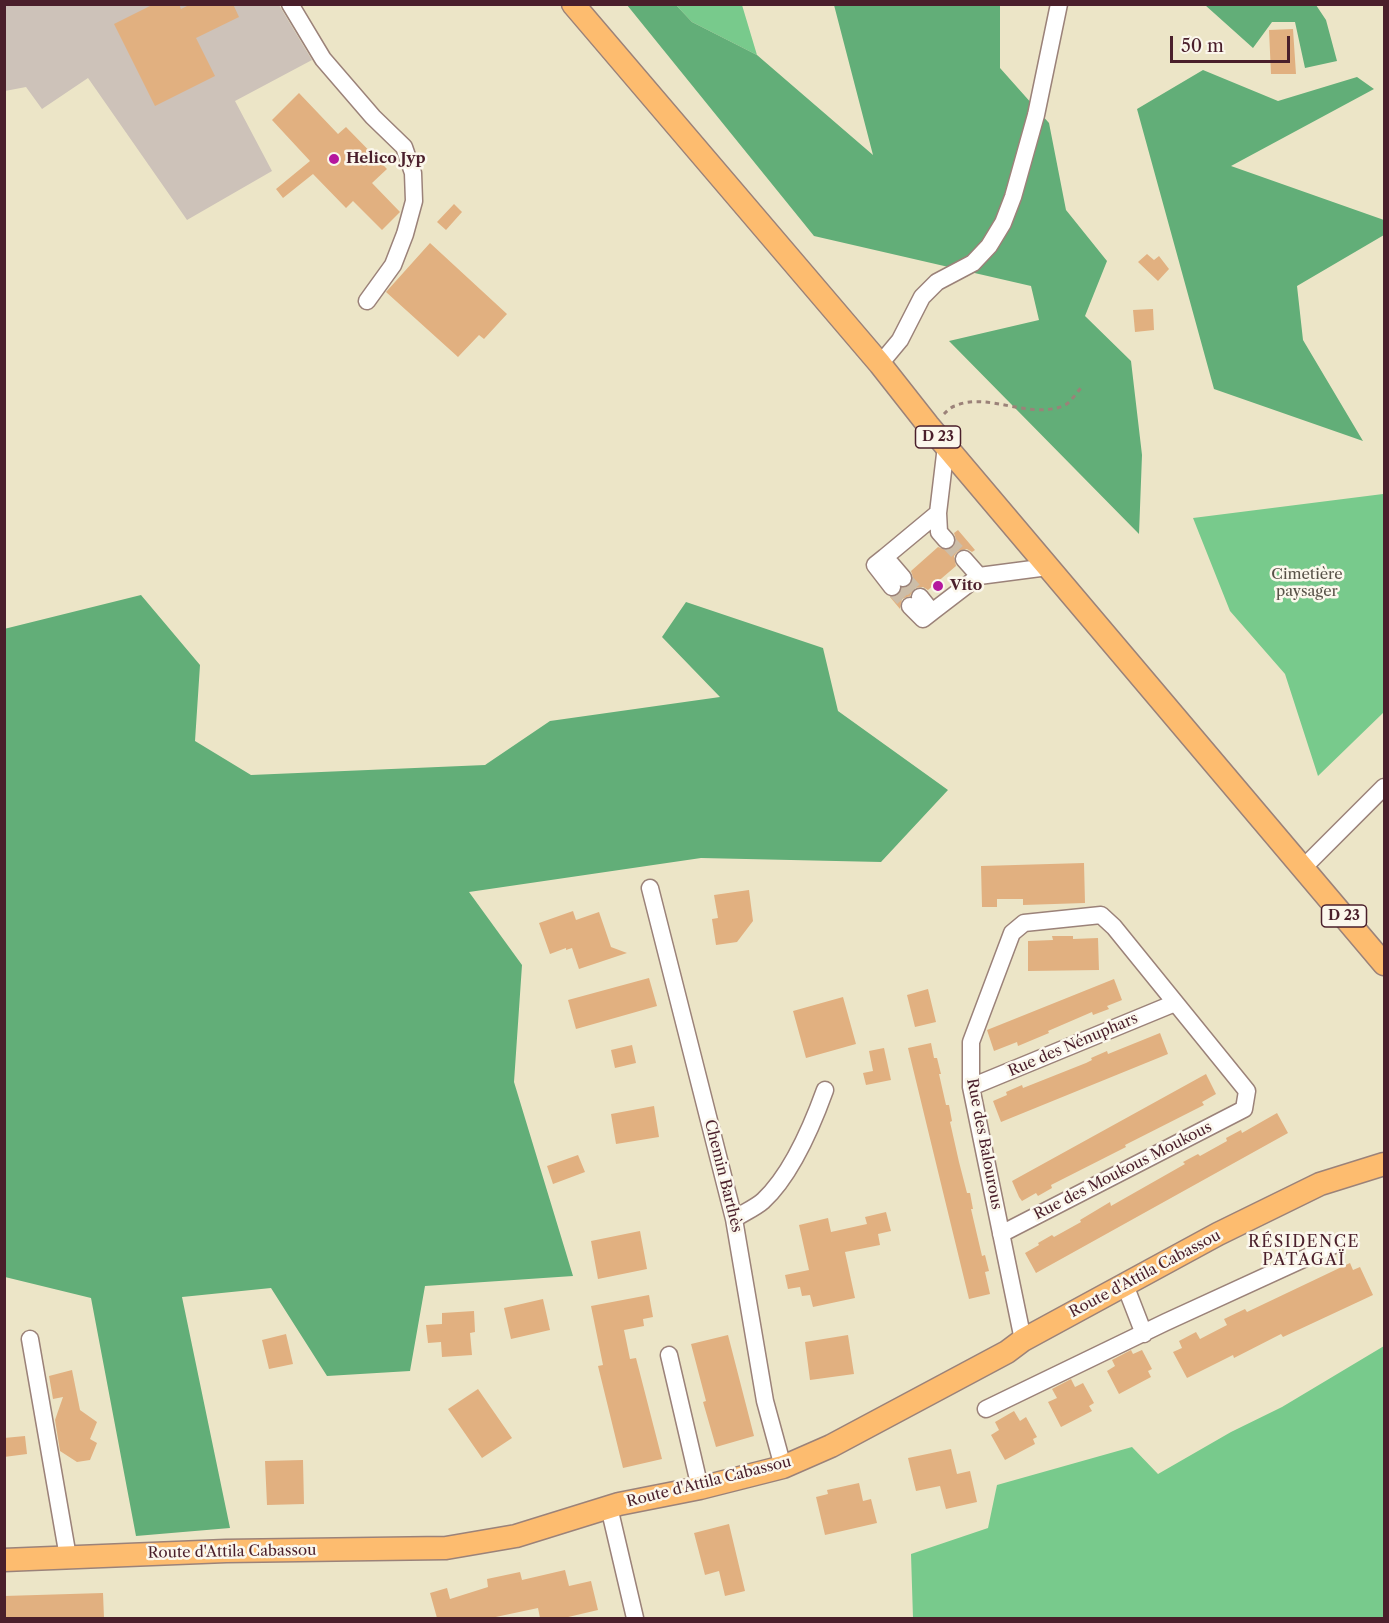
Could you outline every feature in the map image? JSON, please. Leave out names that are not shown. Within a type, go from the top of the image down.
[{"type":"main road","name":"D 23","points":[[573,4],[880,364],[1047,567],[1384,964]]},
{"type":"main road","name":"Route d'Attila Cabassou","points":[[5,1559],[226,1551],[446,1548],[516,1536],[609,1508],[783,1467],[831,1446],[1007,1352],[1023,1340],[1218,1234],[1320,1184],[1384,1164]]},
{"type":"street","points":[[290,4],[323,59],[373,117],[404,147],[413,173],[414,201],[405,234],[393,265],[367,301]]},
{"type":"street","points":[[880,364],[900,340],[922,297],[938,282],[973,264],[989,246],[1003,223],[1036,115],[1059,4]]},
{"type":"street","points":[[946,446],[938,513],[939,532],[946,540]]},
{"type":"street","points":[[898,582],[885,557],[938,513]]},
{"type":"street","points":[[964,559],[979,576]]},
{"type":"street","points":[[915,601],[932,612],[979,576],[1047,567]]},
{"type":"street","points":[[1303,868],[1384,787]]},
{"type":"street","name":"Chemin Barthès","points":[[650,888],[734,1219],[765,1401],[783,1467]]},
{"type":"street","name":"Rue des Balourous","points":[[1023,1340],[971,1087],[971,1042],[1012,933],[1024,922],[1101,915],[1114,927],[1247,1092],[1244,1109]]},
{"type":"street","name":"Rue des Nénuphars","points":[[971,1087],[1175,1002]]},
{"type":"street","points":[[734,1219],[762,1202],[785,1173],[825,1090]]},
{"type":"street","name":"Rue des Moukous Moukous","points":[[1001,1234],[1244,1109]]},
{"type":"street","points":[[986,1409],[1336,1244]]},
{"type":"street","points":[[1125,1285],[1144,1334]]},
{"type":"street","points":[[30,1339],[68,1557]]},
{"type":"street","points":[[669,1355],[700,1488]]},
{"type":"street","points":[[609,1508],[635,1618]]},
{"type":"path","points":[[928,425],[956,405],[980,402],[1047,410],[1067,404],[1081,388]]},
{"type":"shaded area","points":[[5,5],[279,5],[312,60],[235,101],[272,171],[187,220],[88,78],[42,109],[26,87],[5,91]]},
{"type":"green space","points":[[627,5],[676,5],[692,22],[757,55],[873,155],[834,5],[1000,5],[1000,68],[1049,123],[1066,210],[1107,261],[1085,316],[1131,361],[1142,455],[1139,534],[949,341],[1039,320],[1031,286],[814,236]]},
{"type":"green space","points":[[676,5],[742,5],[757,55],[692,22]]},
{"type":"green space","points":[[1205,5],[1316,5],[1326,20],[1337,61],[1305,68],[1295,22],[1272,22],[1253,48]]},
{"type":"green space","points":[[1203,70],[1278,101],[1357,77],[1374,89],[1231,166],[1384,220],[1384,235],[1297,286],[1303,340],[1363,441],[1214,389],[1137,109]]},
{"type":"green space","name":"Cimetière paysager","points":[[1383,494],[1384,712],[1318,776],[1285,674],[1230,611],[1193,518]]},
{"type":"green space","points":[[141,595],[200,665],[195,741],[251,775],[485,765],[550,721],[720,697],[662,637],[686,602],[823,648],[838,711],[948,790],[881,862],[701,858],[469,892],[522,965],[514,1082],[573,1276],[425,1286],[410,1371],[327,1376],[271,1288],[182,1297],[230,1528],[136,1536],[91,1298],[5,1277],[4,629]]},
{"type":"green space","points":[[1384,1346],[1384,1618],[913,1618],[911,1554],[988,1528],[997,1485],[1132,1447],[1158,1474],[1231,1432],[1282,1407]]},
{"type":"building","points":[[154,4],[179,4],[181,9],[191,4],[233,4],[239,17],[196,38],[215,76],[155,106],[114,24]]},
{"type":"building","points":[[1293,29],[1296,74],[1271,74],[1269,30]]},
{"type":"building","points":[[299,93],[338,134],[346,127],[387,169],[372,183],[400,212],[382,230],[353,201],[346,208],[313,174],[283,198],[276,189],[310,161],[272,120]]},
{"type":"building","points":[[454,204],[462,212],[446,230],[437,222]]},
{"type":"building","points":[[430,243],[507,314],[484,339],[479,335],[458,357],[386,292]]},
{"type":"building","points":[[1147,254],[1154,260],[1159,256],[1169,269],[1158,281],[1138,262]]},
{"type":"building","points":[[1153,309],[1154,330],[1135,332],[1133,310]]},
{"type":"building","points":[[958,530],[975,550],[972,552],[967,549],[958,551],[954,556],[956,566],[928,590],[923,587],[914,588],[910,596],[902,599],[900,609],[890,597],[898,596],[902,588],[910,586],[913,577],[911,571],[938,547],[947,550],[953,547],[956,539],[954,533]]},
{"type":"building","points":[[1084,863],[1085,903],[1023,905],[1023,899],[997,899],[997,907],[982,907],[981,866]]},
{"type":"building","points":[[749,890],[753,921],[737,942],[716,945],[712,919],[718,918],[714,895]]},
{"type":"building","points":[[573,911],[576,920],[599,912],[611,947],[627,953],[579,969],[572,948],[550,954],[539,923]]},
{"type":"building","points":[[1052,936],[1073,936],[1073,939],[1098,938],[1099,970],[1028,971],[1028,941],[1053,940]]},
{"type":"building","points":[[649,978],[657,1006],[576,1029],[568,1000]]},
{"type":"building","points":[[1114,979],[1122,1000],[1107,1006],[1109,1009],[1093,1015],[1092,1012],[1018,1046],[1017,1042],[994,1051],[987,1030]]},
{"type":"building","points":[[928,989],[936,1022],[915,1027],[907,995]]},
{"type":"building","points":[[843,997],[856,1044],[806,1058],[793,1011]]},
{"type":"building","points":[[1160,1033],[1168,1054],[1001,1122],[993,1101],[1007,1095],[1006,1092],[1022,1085],[1023,1088],[1086,1063],[1092,1060],[1091,1058],[1107,1051],[1108,1054]]},
{"type":"building","points":[[931,1043],[941,1074],[939,1074],[946,1105],[949,1105],[952,1121],[950,1122],[967,1193],[970,1193],[973,1209],[971,1209],[982,1256],[985,1255],[989,1271],[985,1272],[990,1294],[969,1299],[908,1048]]},
{"type":"building","points":[[632,1045],[636,1063],[615,1068],[611,1050]]},
{"type":"building","points":[[884,1048],[891,1080],[866,1085],[863,1073],[873,1071],[869,1051]]},
{"type":"building","points":[[1206,1074],[1216,1094],[1202,1102],[1204,1105],[1051,1185],[1052,1188],[1038,1196],[1036,1193],[1022,1201],[1019,1197],[1012,1181]]},
{"type":"building","points":[[654,1106],[659,1137],[616,1144],[611,1114]]},
{"type":"building","points":[[1277,1113],[1288,1133],[1036,1273],[1025,1253],[1039,1245],[1038,1243],[1081,1222],[1080,1220],[1110,1202],[1111,1206],[1185,1164],[1183,1162],[1198,1154],[1200,1156],[1227,1141],[1226,1138],[1241,1130],[1242,1133]]},
{"type":"building","points":[[578,1155],[585,1172],[553,1184],[547,1166]]},
{"type":"building","points":[[886,1212],[891,1231],[878,1234],[880,1245],[845,1252],[855,1298],[813,1307],[810,1295],[802,1296],[800,1287],[788,1289],[785,1275],[809,1270],[799,1225],[828,1218],[831,1232],[867,1224],[865,1217]]},
{"type":"building","points":[[640,1231],[647,1269],[598,1279],[591,1241]]},
{"type":"building","points":[[1350,1263],[1353,1270],[1360,1267],[1373,1295],[1283,1337],[1281,1334],[1234,1358],[1233,1355],[1187,1378],[1173,1352],[1182,1348],[1179,1341],[1196,1332],[1200,1339],[1227,1325],[1224,1319],[1245,1309],[1247,1312]]},
{"type":"building","points":[[649,1295],[653,1317],[643,1319],[644,1326],[624,1330],[630,1359],[636,1358],[662,1459],[623,1468],[598,1366],[603,1365],[591,1306]]},
{"type":"building","points":[[543,1299],[550,1330],[511,1339],[504,1308]]},
{"type":"building","points":[[474,1311],[475,1332],[470,1333],[472,1355],[442,1357],[441,1342],[428,1343],[426,1325],[442,1324],[442,1313]]},
{"type":"building","points":[[286,1334],[293,1364],[269,1369],[262,1340]]},
{"type":"building","points":[[728,1335],[754,1436],[716,1447],[703,1402],[706,1401],[691,1344]]},
{"type":"building","points":[[848,1335],[854,1374],[810,1380],[805,1342]]},
{"type":"building","points":[[1131,1350],[1133,1354],[1142,1350],[1152,1369],[1148,1371],[1151,1377],[1119,1394],[1107,1371],[1115,1366],[1112,1360]]},
{"type":"building","points":[[72,1370],[80,1410],[97,1422],[90,1439],[97,1443],[90,1460],[77,1462],[60,1451],[55,1420],[63,1397],[53,1399],[49,1376]]},
{"type":"building","points":[[1071,1379],[1075,1387],[1083,1383],[1094,1403],[1089,1406],[1092,1411],[1061,1427],[1048,1402],[1057,1398],[1052,1389]]},
{"type":"building","points":[[478,1389],[512,1438],[482,1458],[448,1409]]},
{"type":"building","points":[[1014,1411],[1020,1421],[1026,1417],[1037,1437],[1033,1439],[1035,1444],[1005,1460],[991,1435],[999,1430],[995,1422]]},
{"type":"building","points":[[25,1436],[27,1454],[4,1457],[4,1438]]},
{"type":"building","points":[[951,1449],[957,1474],[970,1471],[977,1502],[946,1509],[940,1486],[916,1491],[908,1458]]},
{"type":"building","points":[[303,1460],[304,1504],[267,1505],[265,1461]]},
{"type":"building","points":[[859,1483],[863,1501],[871,1499],[877,1523],[825,1535],[816,1497],[828,1494],[827,1490]]},
{"type":"building","points":[[729,1524],[745,1591],[725,1596],[719,1571],[705,1575],[694,1533]]},
{"type":"building","points":[[565,1570],[569,1586],[591,1581],[598,1610],[564,1618],[540,1618],[538,1608],[491,1618],[437,1618],[430,1593],[447,1588],[450,1599],[488,1587],[487,1579],[520,1572],[522,1580]]},
{"type":"building","points":[[103,1593],[104,1618],[4,1618],[4,1596]]},
{"type":"tunnel","points":[[946,540],[964,559]]},
{"type":"tunnel","points":[[903,578],[920,597]]},
{"type":"tunnel","points":[[892,587],[910,606]]},
{"type":"place","name":"Helico Jyp","points":[[334,159]]},
{"type":"place","name":"Vito","points":[[938,586]]},
{"type":"district","name":"RÉSIDENCE PATAGAÏ","points":[[1304,1251]]}]
